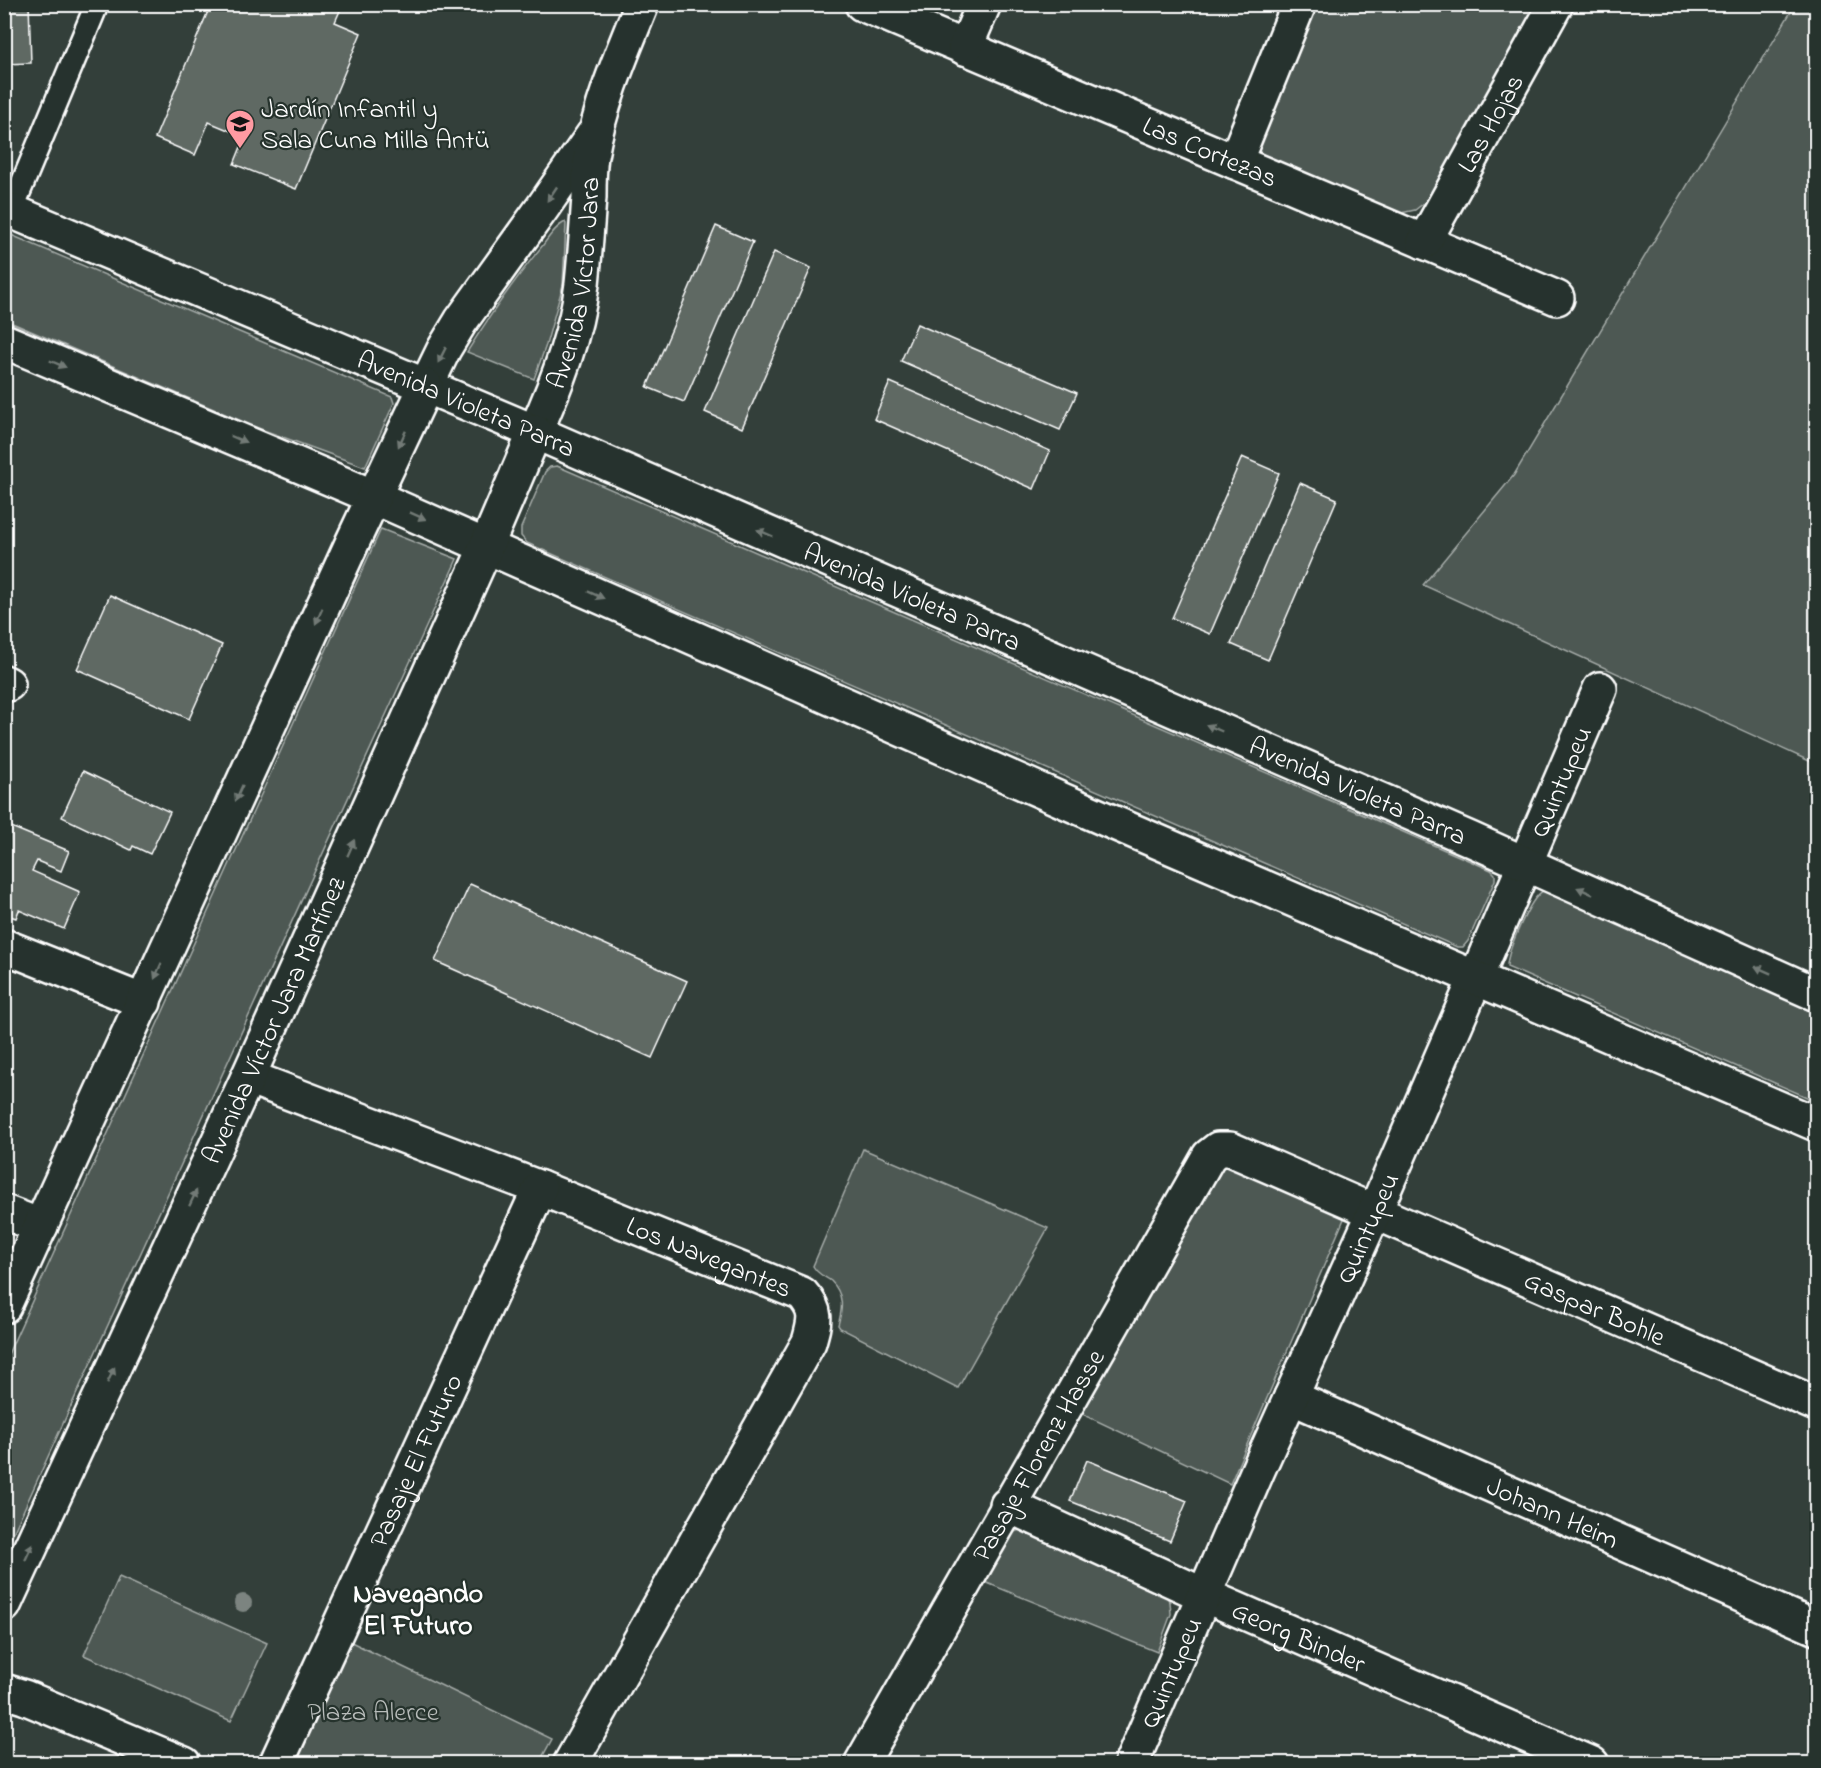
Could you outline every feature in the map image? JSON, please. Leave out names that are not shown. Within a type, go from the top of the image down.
[{"type":"street","name":"Avenida Víctor Jara","points":[[535,432],[552,395],[567,349],[580,296],[594,143],[611,84],[642,4]]},
{"type":"street","name":"Las Cortezas","points":[[862,4],[1557,298]]},
{"type":"street","points":[[965,48],[984,4]]},
{"type":"street","points":[[1235,162],[1299,4]]},
{"type":"street","name":"Las Hojas","points":[[1424,242],[1556,4]]},
{"type":"street","name":"Avenida Víctor Jara","points":[[426,386],[461,321],[543,207],[594,143]]},
{"type":"street","name":"Avenida Violeta Parra","points":[[8,209],[535,432],[1525,864],[1816,994]]},
{"type":"street","points":[[4,342],[374,497],[1090,812],[1816,1124]]},
{"type":"street","points":[[4,1306],[426,386]]},
{"type":"street","name":"Avenida Víctor Jara Martínez","points":[[4,1605],[248,1077],[486,547],[535,432]]},
{"type":"street","name":"Quintupeu","points":[[1131,1764],[1291,1396],[1374,1213],[1600,689]]},
{"type":"street","points":[[4,946],[144,1002]]},
{"type":"street","name":"Los Navegantes","points":[[248,1077],[540,1188],[802,1294],[811,1303],[815,1313],[809,1342],[570,1764]]},
{"type":"street","name":"Gaspar Bohle","points":[[1218,1149],[1230,1149],[1816,1404]]},
{"type":"street","name":"Pasaje Florenz Hasse","points":[[861,1764],[1007,1505],[1209,1156],[1218,1149]]},
{"type":"street","name":"Pasaje El Futuro","points":[[276,1764],[540,1188]]},
{"type":"street","points":[[4,1212],[41,1226]]},
{"type":"street","name":"Johann Heim","points":[[1291,1396],[1816,1628]]},
{"type":"street","name":"Georg Binder","points":[[1007,1505],[1204,1595],[1592,1764]]},
{"type":"street","points":[[4,1691],[24,1697],[184,1764]]},
{"type":"lane","points":[[8,209],[97,4]]},
{"type":"green space","points":[[1313,5],[1537,5],[1429,199],[1415,210],[1401,213],[1265,156],[1258,150],[1258,140]]},
{"type":"green space","points":[[1795,5],[1816,5],[1816,764],[1423,585],[1514,475]]},
{"type":"green space","points":[[565,222],[563,285],[534,379],[467,352],[552,232]]},
{"type":"green space","points":[[4,232],[392,397],[394,403],[365,467],[258,428],[5,320]]},
{"type":"green space","points":[[557,466],[1491,870],[1495,874],[1495,880],[1468,941],[1463,947],[1457,947],[527,543],[521,536],[521,528],[545,472],[550,467]]},
{"type":"green space","points":[[381,529],[457,559],[5,1551],[5,1361]]},
{"type":"green space","points":[[1543,891],[1816,1008],[1816,1101],[1507,967],[1520,926],[1532,904]]},
{"type":"green space","points":[[863,1149],[1048,1228],[958,1388],[840,1328],[838,1325],[841,1302],[838,1291],[831,1281],[813,1266]]},
{"type":"green space","points":[[1224,1159],[1347,1212],[1230,1484],[1076,1411]]},
{"type":"green space","points":[[1023,1529],[1164,1593],[1170,1602],[1171,1614],[1157,1652],[982,1581],[1011,1533]]},
{"type":"green space","points":[[119,1577],[267,1643],[231,1721],[84,1655]]},
{"type":"green space","name":"Plaza Alerce","points":[[345,1639],[552,1739],[539,1763],[290,1764]]},
{"type":"building","points":[[4,4],[29,4],[31,63],[4,64]]},
{"type":"building","points":[[211,4],[343,4],[335,22],[361,33],[296,189],[234,164],[245,137],[209,122],[195,155],[155,138]]},
{"type":"building","points":[[716,226],[753,242],[684,402],[647,387]]},
{"type":"building","points":[[774,252],[811,268],[742,428],[705,412]]},
{"type":"building","points":[[917,324],[1077,393],[1060,430],[901,361]]},
{"type":"building","points":[[890,382],[1050,451],[1034,489],[874,419]]},
{"type":"building","points":[[1242,457],[1279,473],[1210,634],[1172,618]]},
{"type":"building","points":[[1300,483],[1337,499],[1268,660],[1231,644]]},
{"type":"building","points":[[110,595],[222,645],[189,719],[77,669]]},
{"type":"building","points":[[83,771],[170,812],[150,854],[133,846],[131,850],[62,817]]},
{"type":"building","points":[[4,824],[69,851],[61,871],[37,861],[32,871],[80,892],[64,929],[19,910],[16,918],[4,914]]},
{"type":"building","points":[[470,884],[687,981],[652,1058],[435,961]]},
{"type":"building","points":[[1087,1460],[1187,1501],[1170,1541],[1070,1501]]},
{"type":"place","name":"Jardín Infantil y Sala Cuna Milla Antü","points":[[240,150]]},
{"type":"district","name":"Navegando El Futuro","points":[[418,1608]]}]
